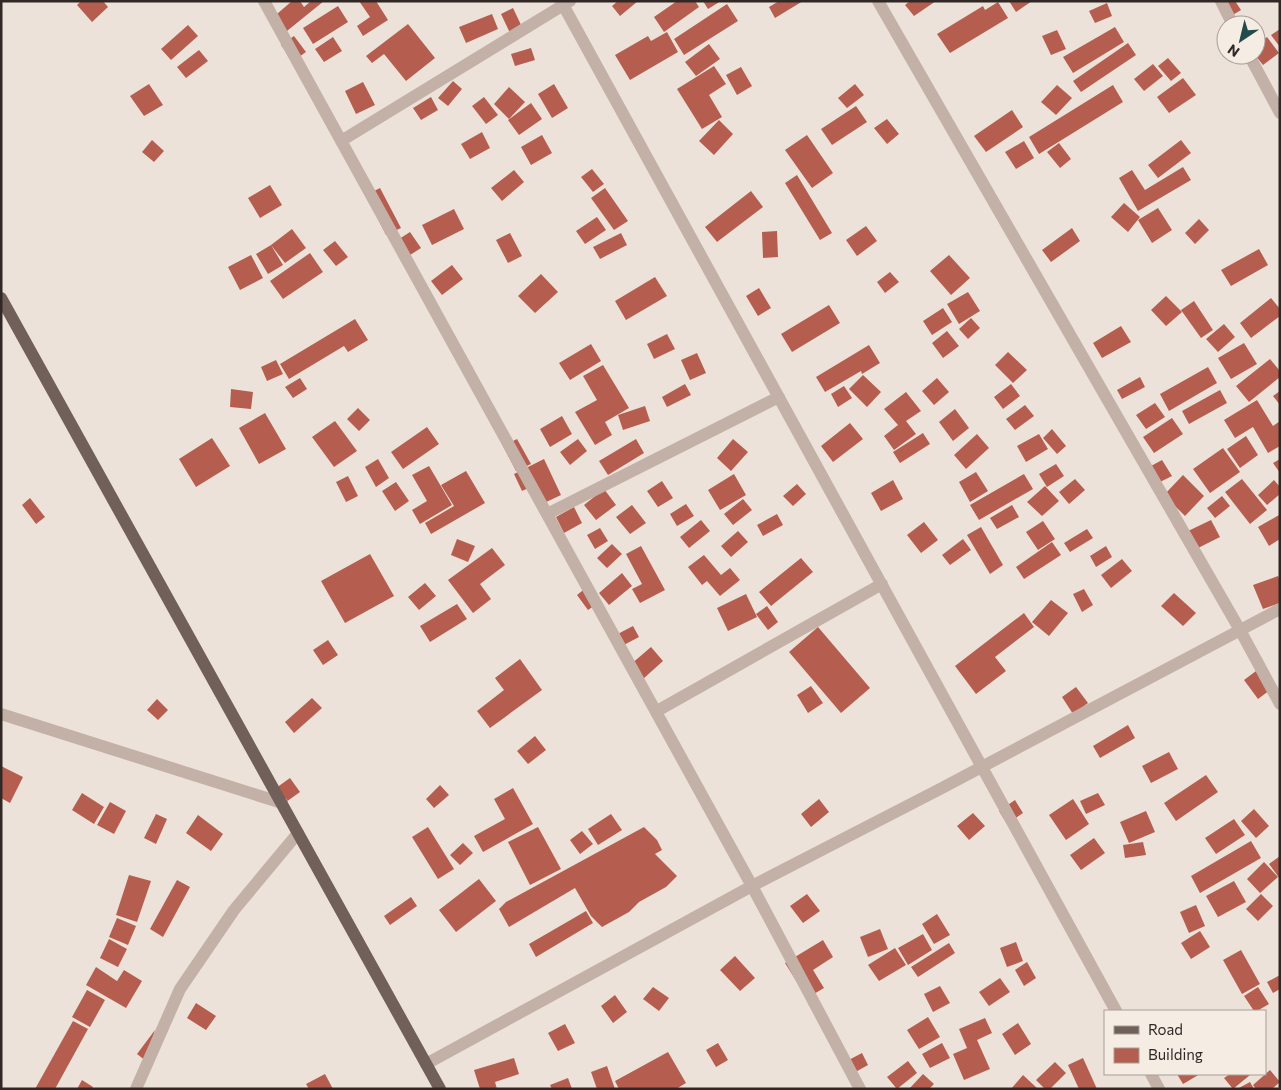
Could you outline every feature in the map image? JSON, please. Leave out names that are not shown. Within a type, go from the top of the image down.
[{"type":"main road","points":[[1,298],[440,1089]]},
{"type":"street","points":[[264,1],[752,886],[860,1089]]},
{"type":"street","points":[[878,1],[1240,630],[1280,704]]},
{"type":"street","points":[[1221,1],[1228,15]]},
{"type":"street","points":[[341,141],[565,3],[1115,1010]]},
{"type":"street","points":[[1254,65],[1280,113]]},
{"type":"street","points":[[548,514],[779,396]]},
{"type":"street","points":[[656,711],[882,584]]},
{"type":"street","points":[[426,1064],[752,886],[1280,608]]},
{"type":"street","points":[[1,714],[282,803]]},
{"type":"street","points":[[136,1089],[180,988],[234,910],[298,833]]},
{"type":"street","points":[[1151,1075],[1159,1089]]},
{"type":"building","points":[[81,1],[103,1],[108,7],[92,22],[77,5]]},
{"type":"building","points":[[292,1],[300,1],[304,7],[311,1],[324,1],[282,35],[270,20]]},
{"type":"building","points":[[359,1],[376,1],[388,20],[363,36],[357,26],[370,17]]},
{"type":"building","points":[[618,1],[638,1],[620,16],[612,6]]},
{"type":"building","points":[[677,1],[695,1],[699,7],[664,32],[654,17]]},
{"type":"building","points":[[703,1],[721,1],[708,9]]},
{"type":"building","points":[[779,1],[803,1],[775,18],[769,7]]},
{"type":"building","points":[[910,1],[936,1],[914,16],[905,5]]},
{"type":"building","points":[[1009,1],[1032,1],[1016,12]]},
{"type":"building","points":[[1216,1],[1235,1],[1241,10],[1233,15],[1224,15]]},
{"type":"building","points":[[998,2],[1008,18],[950,53],[937,34],[983,6],[985,10]]},
{"type":"building","points":[[1107,3],[1112,16],[1095,23],[1089,11]]},
{"type":"building","points":[[727,4],[738,21],[684,55],[674,39]]},
{"type":"building","points":[[338,6],[348,22],[313,44],[303,28]]},
{"type":"building","points":[[513,8],[522,27],[510,33],[501,14]]},
{"type":"building","points":[[492,14],[498,29],[466,43],[459,27]]},
{"type":"building","points":[[408,24],[435,58],[406,81],[384,54],[372,63],[366,56]]},
{"type":"building","points":[[188,25],[198,36],[171,60],[161,49]]},
{"type":"building","points":[[1115,27],[1124,42],[1073,73],[1063,57]]},
{"type":"building","points":[[1280,29],[1280,47],[1271,35]]},
{"type":"building","points":[[1057,30],[1066,49],[1051,55],[1042,36]]},
{"type":"building","points":[[667,32],[678,52],[630,80],[615,55],[648,36],[651,41]]},
{"type":"building","points":[[294,36],[306,52],[293,61],[281,45]]},
{"type":"building","points":[[333,37],[342,51],[324,62],[315,49]]},
{"type":"building","points":[[1266,38],[1279,53],[1266,63]]},
{"type":"building","points":[[1128,43],[1136,55],[1081,92],[1073,81]]},
{"type":"building","points":[[709,44],[720,59],[696,76],[685,62]]},
{"type":"building","points":[[531,48],[535,60],[515,66],[511,54]]},
{"type":"building","points":[[199,50],[208,61],[186,78],[177,67]]},
{"type":"building","points":[[1168,58],[1181,73],[1171,81],[1158,66]]},
{"type":"building","points":[[1153,64],[1163,76],[1144,91],[1134,79]]},
{"type":"building","points":[[714,66],[726,84],[709,95],[722,117],[702,129],[677,89]]},
{"type":"building","points":[[741,67],[752,86],[737,95],[726,75]]},
{"type":"building","points":[[1183,78],[1196,95],[1169,113],[1157,97]]},
{"type":"building","points":[[453,81],[462,89],[448,106],[438,98]]},
{"type":"building","points":[[363,82],[375,105],[356,114],[345,91]]},
{"type":"building","points":[[149,84],[163,105],[144,116],[130,96]]},
{"type":"building","points":[[554,84],[568,108],[552,118],[538,94]]},
{"type":"building","points":[[855,84],[864,95],[847,108],[838,98]]},
{"type":"building","points":[[1057,85],[1072,98],[1056,115],[1041,102]]},
{"type":"building","points":[[1113,85],[1123,102],[1039,154],[1029,137]]},
{"type":"building","points":[[509,87],[525,102],[509,119],[494,104]]},
{"type":"building","points":[[431,97],[438,110],[421,120],[413,108]]},
{"type":"building","points":[[484,97],[498,115],[486,124],[472,106]]},
{"type":"building","points":[[531,103],[542,119],[519,135],[508,120]]},
{"type":"building","points":[[856,106],[867,122],[832,145],[821,129]]},
{"type":"building","points":[[1012,110],[1023,127],[986,152],[974,136]]},
{"type":"building","points":[[887,119],[899,134],[887,144],[874,128]]},
{"type":"building","points":[[719,120],[733,134],[714,155],[699,141]]},
{"type":"building","points":[[482,132],[490,148],[470,159],[461,144]]},
{"type":"building","points":[[542,135],[552,153],[531,165],[521,147]]},
{"type":"building","points":[[807,135],[833,173],[812,188],[785,150]]},
{"type":"building","points":[[152,140],[164,151],[154,162],[142,152]]},
{"type":"building","points":[[1181,140],[1191,153],[1158,178],[1148,165]]},
{"type":"building","points":[[1024,141],[1034,158],[1016,169],[1005,152]]},
{"type":"building","points":[[1059,143],[1071,159],[1060,168],[1047,152]]},
{"type":"building","points":[[1183,167],[1191,180],[1138,211],[1119,178],[1132,170],[1145,190]]},
{"type":"building","points":[[592,169],[604,184],[593,192],[581,177]]},
{"type":"building","points":[[514,170],[524,182],[502,201],[491,188]]},
{"type":"building","points":[[797,175],[832,233],[820,240],[785,183]]},
{"type":"building","points":[[270,185],[282,205],[260,218],[248,198]]},
{"type":"building","points":[[380,188],[401,228],[386,235],[366,195]]},
{"type":"building","points":[[605,188],[628,221],[614,230],[591,198]]},
{"type":"building","points":[[751,191],[763,207],[717,242],[705,227]]},
{"type":"building","points":[[1124,203],[1140,217],[1128,232],[1111,217]]},
{"type":"building","points":[[1158,208],[1172,230],[1152,243],[1138,220]]},
{"type":"building","points":[[454,209],[464,229],[432,245],[422,225]]},
{"type":"building","points":[[597,217],[606,230],[585,244],[576,231]]},
{"type":"building","points":[[1199,219],[1209,230],[1195,244],[1185,233]]},
{"type":"building","points":[[866,226],[877,241],[857,256],[846,240]]},
{"type":"building","points":[[1072,228],[1080,241],[1051,262],[1042,250]]},
{"type":"building","points":[[292,229],[306,248],[285,263],[271,245]]},
{"type":"building","points":[[777,231],[778,257],[763,258],[762,232]]},
{"type":"building","points":[[410,232],[421,248],[407,257],[396,241]]},
{"type":"building","points":[[510,233],[522,256],[508,263],[496,240]]},
{"type":"building","points":[[621,233],[627,245],[600,259],[593,247]]},
{"type":"building","points":[[335,241],[348,257],[336,266],[323,250]]},
{"type":"building","points":[[271,245],[283,265],[268,274],[256,254]]},
{"type":"building","points":[[1259,249],[1268,265],[1231,286],[1221,270]]},
{"type":"building","points":[[310,253],[323,272],[283,299],[270,281]]},
{"type":"building","points":[[251,255],[263,278],[240,290],[228,267]]},
{"type":"building","points":[[949,255],[970,278],[951,295],[930,271]]},
{"type":"building","points":[[452,265],[463,279],[442,295],[431,281]]},
{"type":"building","points":[[890,272],[899,282],[885,293],[877,282]]},
{"type":"building","points":[[541,274],[558,292],[535,313],[518,296]]},
{"type":"building","points":[[655,277],[667,296],[626,320],[615,301]]},
{"type":"building","points":[[759,288],[771,308],[758,316],[746,296]]},
{"type":"building","points":[[968,292],[980,311],[959,324],[947,304]]},
{"type":"building","points":[[1166,296],[1182,312],[1166,326],[1151,310]]},
{"type":"building","points":[[1271,298],[1280,309],[1280,316],[1251,338],[1240,323]]},
{"type":"building","points":[[1194,301],[1213,330],[1201,338],[1181,310]]},
{"type":"building","points":[[829,305],[840,323],[792,352],[781,334]]},
{"type":"building","points":[[943,308],[952,322],[932,335],[923,321]]},
{"type":"building","points":[[971,318],[980,328],[968,339],[959,329]]},
{"type":"building","points":[[355,319],[368,340],[348,352],[344,346],[289,379],[280,364]]},
{"type":"building","points":[[1224,324],[1235,337],[1218,352],[1206,339]]},
{"type":"building","points":[[1121,326],[1131,342],[1102,358],[1093,343]]},
{"type":"building","points":[[947,331],[959,346],[943,358],[932,343]]},
{"type":"building","points":[[667,334],[675,349],[654,359],[647,344]]},
{"type":"building","points":[[1244,343],[1257,364],[1231,379],[1218,358]]},
{"type":"building","points":[[591,344],[601,361],[570,380],[559,363]]},
{"type":"building","points":[[869,345],[880,363],[862,374],[861,371],[825,392],[816,377]]},
{"type":"building","points":[[1008,352],[1027,370],[1013,383],[995,365]]},
{"type":"building","points":[[697,353],[706,373],[690,380],[681,360]]},
{"type":"building","points":[[1270,359],[1280,371],[1280,377],[1249,402],[1236,386]]},
{"type":"building","points":[[276,360],[283,374],[267,381],[261,367]]},
{"type":"building","points":[[603,365],[629,408],[605,422],[612,435],[595,445],[575,412],[597,400],[583,376]]},
{"type":"building","points":[[1208,367],[1217,383],[1169,411],[1160,394]]},
{"type":"building","points":[[863,375],[881,392],[867,407],[849,389]]},
{"type":"building","points":[[1140,377],[1145,387],[1122,399],[1117,390]]},
{"type":"building","points":[[300,378],[307,389],[293,398],[285,387]]},
{"type":"building","points":[[937,378],[949,392],[934,405],[922,391]]},
{"type":"building","points":[[685,384],[691,395],[667,407],[662,397]]},
{"type":"building","points":[[1011,384],[1020,396],[1003,409],[994,397]]},
{"type":"building","points":[[844,386],[852,398],[838,407],[831,394]]},
{"type":"building","points":[[231,389],[253,392],[251,409],[230,407]]},
{"type":"building","points":[[1220,390],[1227,403],[1189,424],[1182,411]]},
{"type":"building","points":[[1280,391],[1280,405],[1273,396]]},
{"type":"building","points":[[906,392],[921,411],[906,421],[916,434],[894,450],[884,436],[898,425],[884,409]]},
{"type":"building","points":[[1257,400],[1273,426],[1280,421],[1280,446],[1268,453],[1253,427],[1235,438],[1224,420]]},
{"type":"building","points":[[1155,403],[1165,417],[1146,429],[1136,415]]},
{"type":"building","points":[[1025,405],[1034,416],[1015,430],[1006,419]]},
{"type":"building","points":[[645,406],[650,421],[623,430],[618,415]]},
{"type":"building","points":[[358,408],[370,420],[359,431],[347,419]]},
{"type":"building","points":[[955,409],[969,428],[953,441],[939,422]]},
{"type":"building","points":[[265,413],[286,449],[259,464],[239,428]]},
{"type":"building","points":[[562,416],[572,434],[550,447],[540,429]]},
{"type":"building","points":[[1172,418],[1183,434],[1154,453],[1143,437]]},
{"type":"building","points":[[335,421],[357,451],[334,467],[312,437]]},
{"type":"building","points":[[850,423],[863,439],[833,462],[821,446]]},
{"type":"building","points":[[427,427],[439,444],[403,469],[391,452]]},
{"type":"building","points":[[1052,429],[1066,446],[1057,454],[1043,438]]},
{"type":"building","points":[[923,433],[930,444],[900,463],[893,452]]},
{"type":"building","points":[[977,434],[989,448],[966,469],[954,455]]},
{"type":"building","points":[[1039,434],[1048,449],[1026,462],[1017,446]]},
{"type":"building","points":[[1246,436],[1258,455],[1240,468],[1227,449]]},
{"type":"building","points":[[212,438],[230,466],[196,487],[179,459]]},
{"type":"building","points":[[517,439],[531,464],[516,471],[503,446]]},
{"type":"building","points":[[578,439],[587,451],[570,465],[560,452]]},
{"type":"building","points":[[636,439],[644,453],[608,475],[599,461]]},
{"type":"building","points":[[733,439],[748,452],[731,471],[717,458]]},
{"type":"building","points":[[1223,448],[1240,472],[1210,493],[1193,469]]},
{"type":"building","points":[[378,459],[389,478],[376,487],[365,467]]},
{"type":"building","points":[[544,459],[561,495],[542,504],[533,486],[522,491],[514,474]]},
{"type":"building","points":[[1280,459],[1280,473],[1273,463]]},
{"type":"building","points":[[1162,460],[1172,476],[1160,482],[1151,466]]},
{"type":"building","points":[[1056,464],[1064,476],[1047,487],[1039,474]]},
{"type":"building","points":[[429,466],[452,505],[420,524],[412,510],[427,501],[412,475]]},
{"type":"building","points":[[466,471],[485,503],[431,534],[425,523],[454,506],[441,485]]},
{"type":"building","points":[[976,472],[988,491],[970,502],[959,482]]},
{"type":"building","points":[[734,474],[746,495],[720,510],[708,490]]},
{"type":"building","points":[[1024,474],[1033,489],[979,520],[970,505]]},
{"type":"building","points":[[1183,475],[1204,496],[1185,516],[1164,495]]},
{"type":"building","points":[[348,476],[358,496],[346,502],[336,482]]},
{"type":"building","points":[[1075,479],[1085,490],[1069,504],[1059,492]]},
{"type":"building","points":[[1242,479],[1267,510],[1250,524],[1225,492]]},
{"type":"building","points":[[893,480],[903,499],[881,511],[871,493]]},
{"type":"building","points":[[1274,480],[1280,487],[1280,494],[1267,505],[1258,495]]},
{"type":"building","points":[[662,481],[673,498],[658,507],[647,491]]},
{"type":"building","points":[[396,482],[409,501],[395,511],[382,491]]},
{"type":"building","points":[[797,484],[806,494],[793,506],[783,496]]},
{"type":"building","points":[[1045,486],[1059,501],[1042,516],[1027,502]]},
{"type":"building","points":[[604,489],[616,505],[596,520],[584,505]]},
{"type":"building","points":[[1222,496],[1230,506],[1215,518],[1207,508]]},
{"type":"building","points":[[30,498],[45,517],[36,524],[22,505]]},
{"type":"building","points":[[743,499],[752,510],[733,525],[724,514]]},
{"type":"building","points":[[686,504],[694,516],[677,526],[670,514]]},
{"type":"building","points":[[632,505],[646,523],[630,534],[616,517]]},
{"type":"building","points":[[1012,505],[1019,517],[997,529],[990,518]]},
{"type":"building","points":[[574,507],[582,523],[564,533],[556,517]]},
{"type":"building","points":[[777,514],[783,525],[763,536],[757,525]]},
{"type":"building","points":[[1279,515],[1280,539],[1269,546],[1258,527]]},
{"type":"building","points":[[701,520],[710,531],[689,548],[680,537]]},
{"type":"building","points":[[1211,520],[1220,537],[1194,550],[1186,532]]},
{"type":"building","points":[[1043,521],[1055,539],[1038,550],[1026,532]]},
{"type":"building","points":[[924,522],[938,540],[921,553],[907,535]]},
{"type":"building","points":[[981,527],[1003,565],[990,574],[967,535]]},
{"type":"building","points":[[600,528],[608,541],[595,549],[587,535]]},
{"type":"building","points":[[1087,529],[1093,538],[1070,552],[1064,543]]},
{"type":"building","points":[[738,531],[748,542],[731,557],[721,546]]},
{"type":"building","points":[[457,539],[475,546],[468,562],[451,555]]},
{"type":"building","points":[[963,539],[971,550],[950,565],[942,555]]},
{"type":"building","points":[[1052,542],[1061,555],[1024,579],[1016,567]]},
{"type":"building","points":[[612,544],[622,554],[607,568],[597,558]]},
{"type":"building","points":[[641,546],[665,590],[640,603],[632,589],[642,584],[626,554]]},
{"type":"building","points":[[1106,546],[1112,557],[1096,567],[1090,556]]},
{"type":"building","points":[[492,548],[505,565],[480,584],[491,599],[473,613],[448,580]]},
{"type":"building","points":[[370,554],[394,596],[345,623],[321,581]]},
{"type":"building","points":[[704,555],[721,575],[730,568],[740,580],[720,596],[707,581],[702,585],[688,567]]},
{"type":"building","points":[[801,558],[813,572],[771,606],[759,592]]},
{"type":"building","points":[[1122,559],[1132,571],[1111,588],[1101,575]]},
{"type":"building","points":[[622,573],[632,586],[609,605],[599,593]]},
{"type":"building","points":[[1278,576],[1280,580],[1280,603],[1263,609],[1253,585]]},
{"type":"building","points":[[425,583],[436,596],[419,610],[408,597]]},
{"type":"building","points":[[587,587],[598,603],[588,610],[577,595]]},
{"type":"building","points":[[1084,589],[1093,605],[1082,612],[1073,594]]},
{"type":"building","points":[[1174,593],[1196,613],[1183,626],[1161,606]]},
{"type":"building","points":[[746,594],[757,617],[728,631],[717,608]]},
{"type":"building","points":[[1051,600],[1068,613],[1049,636],[1032,622]]},
{"type":"building","points":[[457,604],[467,619],[430,642],[420,626]]},
{"type":"building","points":[[767,606],[778,622],[768,630],[756,614]]},
{"type":"building","points":[[1024,613],[1034,627],[995,657],[1006,671],[976,694],[955,666]]},
{"type":"building","points":[[633,626],[639,637],[618,648],[612,637]]},
{"type":"building","points":[[818,627],[870,688],[841,713],[789,652]]},
{"type":"building","points":[[328,640],[338,655],[323,665],[313,650]]},
{"type":"building","points":[[651,647],[663,661],[643,679],[630,665]]},
{"type":"building","points":[[520,659],[542,690],[490,728],[477,711],[504,690],[495,678]]},
{"type":"building","points":[[1256,671],[1270,690],[1258,699],[1244,680]]},
{"type":"building","points":[[811,686],[823,703],[808,713],[797,695]]},
{"type":"building","points":[[1076,687],[1088,703],[1073,714],[1062,697]]},
{"type":"building","points":[[312,698],[322,708],[294,733],[285,722]]},
{"type":"building","points":[[157,699],[168,710],[158,720],[147,710]]},
{"type":"building","points":[[1128,725],[1135,738],[1100,758],[1093,746]]},
{"type":"building","points":[[535,736],[546,750],[528,764],[517,751]]},
{"type":"building","points":[[1169,752],[1178,769],[1151,783],[1142,766]]},
{"type":"building","points":[[1,766],[23,777],[10,803],[1,798]]},
{"type":"building","points":[[1206,775],[1218,792],[1176,821],[1164,803]]},
{"type":"building","points":[[290,778],[300,792],[286,802],[276,788]]},
{"type":"building","points":[[440,785],[449,795],[434,808],[426,799]]},
{"type":"building","points":[[513,788],[533,824],[483,852],[474,836],[505,819],[494,799]]},
{"type":"building","points":[[82,793],[104,807],[94,824],[72,810]]},
{"type":"building","points":[[1098,793],[1105,805],[1086,814],[1080,801]]},
{"type":"building","points":[[819,799],[829,812],[811,827],[801,814]]},
{"type":"building","points":[[1073,799],[1089,824],[1066,840],[1049,815]]},
{"type":"building","points":[[1015,800],[1023,813],[1007,824],[999,811]]},
{"type":"building","points":[[110,802],[126,811],[114,834],[97,825]]},
{"type":"building","points":[[1254,809],[1269,826],[1256,838],[1241,821]]},
{"type":"building","points":[[1146,811],[1155,832],[1129,843],[1120,822]]},
{"type":"building","points":[[973,813],[985,826],[969,840],[957,826]]},
{"type":"building","points":[[156,814],[167,819],[156,844],[144,838]]},
{"type":"building","points":[[611,814],[622,830],[598,845],[588,829]]},
{"type":"building","points":[[198,815],[223,834],[211,851],[186,833]]},
{"type":"building","points":[[1234,819],[1245,835],[1216,854],[1205,838]]},
{"type":"building","points":[[428,827],[454,869],[438,879],[412,837]]},
{"type":"building","points":[[538,827],[561,869],[530,885],[508,842]]},
{"type":"building","points":[[644,827],[657,840],[662,850],[655,854],[677,876],[666,887],[639,902],[629,912],[602,927],[591,916],[575,888],[509,927],[499,909],[506,902]]},
{"type":"building","points":[[582,831],[593,844],[580,854],[570,840]]},
{"type":"building","points":[[1094,838],[1105,853],[1081,870],[1070,855]]},
{"type":"building","points":[[1251,841],[1261,858],[1200,893],[1191,876]]},
{"type":"building","points":[[1143,842],[1146,855],[1125,858],[1123,845]]},
{"type":"building","points":[[463,843],[473,853],[460,865],[450,855]]},
{"type":"building","points":[[1280,856],[1280,879],[1269,864]]},
{"type":"building","points":[[1264,862],[1278,877],[1260,893],[1247,879]]},
{"type":"building","points":[[129,875],[151,881],[137,922],[116,915]]},
{"type":"building","points":[[479,879],[496,901],[456,932],[439,910]]},
{"type":"building","points":[[177,880],[190,887],[163,937],[150,929]]},
{"type":"building","points":[[1234,881],[1246,902],[1218,917],[1206,896]]},
{"type":"building","points":[[807,894],[820,911],[803,923],[790,906]]},
{"type":"building","points":[[1261,894],[1273,906],[1258,921],[1246,909]]},
{"type":"building","points":[[411,897],[417,906],[390,925],[384,916]]},
{"type":"building","points":[[1196,905],[1205,926],[1189,933],[1180,912]]},
{"type":"building","points":[[586,911],[593,923],[536,957],[529,944]]},
{"type":"building","points":[[937,914],[950,935],[934,944],[922,924]]},
{"type":"building","points":[[117,918],[136,926],[128,945],[109,937]]},
{"type":"building","points":[[880,929],[888,949],[868,957],[860,937]]},
{"type":"building","points":[[1200,931],[1210,947],[1191,959],[1181,943]]},
{"type":"building","points":[[923,934],[932,950],[908,965],[898,948]]},
{"type":"building","points":[[109,939],[127,949],[118,967],[100,958]]},
{"type":"building","points":[[823,940],[833,957],[813,970],[824,988],[807,998],[785,963]]},
{"type":"building","points":[[1016,942],[1023,961],[1007,967],[1000,948]]},
{"type":"building","points":[[949,943],[955,953],[918,977],[911,967]]},
{"type":"building","points":[[895,948],[906,965],[879,981],[868,965]]},
{"type":"building","points":[[1241,950],[1260,984],[1242,994],[1223,960]]},
{"type":"building","points":[[735,956],[755,978],[740,991],[720,970]]},
{"type":"building","points":[[1027,962],[1036,978],[1024,986],[1015,970]]},
{"type":"building","points":[[96,967],[117,981],[124,970],[142,981],[126,1008],[86,985]]},
{"type":"building","points":[[1280,975],[1280,989],[1273,993],[1267,982]]},
{"type":"building","points":[[1000,978],[1010,992],[989,1006],[979,992]]},
{"type":"building","points":[[940,986],[950,1003],[933,1012],[924,994]]},
{"type":"building","points":[[653,987],[669,998],[659,1011],[643,999]]},
{"type":"building","points":[[1258,987],[1269,1004],[1259,1010],[1253,1010],[1244,996]]},
{"type":"building","points":[[87,990],[105,1000],[90,1027],[72,1017]]},
{"type":"building","points":[[615,995],[627,1012],[613,1023],[601,1006]]},
{"type":"building","points":[[196,1003],[216,1016],[206,1030],[187,1018]]},
{"type":"building","points":[[928,1017],[940,1037],[919,1049],[907,1030]]},
{"type":"building","points":[[985,1018],[992,1033],[977,1040],[990,1069],[964,1080],[953,1054],[967,1048],[959,1029]]},
{"type":"building","points":[[73,1021],[88,1029],[55,1089],[35,1089]]},
{"type":"building","points":[[1018,1023],[1031,1044],[1015,1055],[1002,1034]]},
{"type":"building","points":[[565,1024],[575,1043],[558,1051],[548,1033]]},
{"type":"building","points":[[155,1030],[146,1061],[137,1054]]},
{"type":"building","points":[[718,1043],[728,1060],[716,1067],[706,1050]]},
{"type":"building","points":[[942,1043],[950,1058],[930,1068],[922,1054]]},
{"type":"building","points":[[668,1052],[686,1083],[676,1089],[619,1089],[615,1081]]},
{"type":"building","points":[[862,1053],[868,1065],[850,1075],[843,1063]]},
{"type":"building","points":[[514,1058],[519,1074],[495,1082],[497,1089],[480,1089],[474,1070]]},
{"type":"building","points":[[1083,1058],[1097,1089],[1079,1089],[1068,1065]]},
{"type":"building","points":[[908,1061],[917,1073],[897,1089],[887,1077]]},
{"type":"building","points":[[1055,1062],[1066,1073],[1050,1089],[1045,1089],[1036,1080]]},
{"type":"building","points":[[607,1066],[615,1089],[597,1089],[591,1072]]},
{"type":"building","points":[[1270,1070],[1280,1082],[1272,1089],[1256,1089],[1253,1085]]},
{"type":"building","points":[[325,1074],[333,1089],[309,1089],[306,1084]]},
{"type":"building","points":[[923,1074],[934,1084],[929,1089],[909,1089]]},
{"type":"building","points":[[1023,1075],[1038,1089],[1011,1089]]},
{"type":"building","points":[[1178,1075],[1198,1075],[1183,1084]]},
{"type":"building","points":[[1228,1075],[1250,1075],[1233,1089],[1224,1078]]},
{"type":"building","points":[[568,1078],[572,1089],[552,1089],[550,1085]]},
{"type":"building","points":[[82,1080],[93,1087],[92,1089],[77,1089]]},
{"type":"building","points":[[1250,1082],[1254,1089],[1237,1089]]}]
